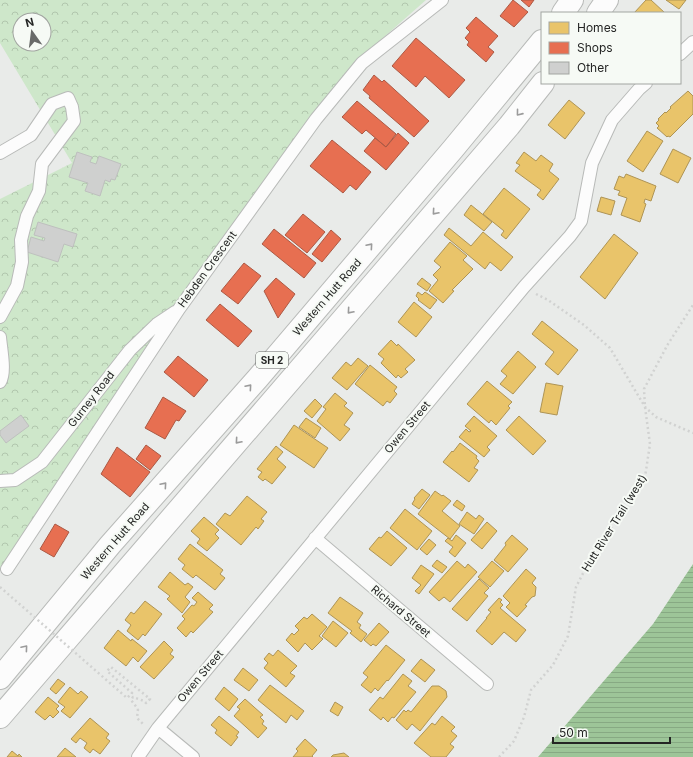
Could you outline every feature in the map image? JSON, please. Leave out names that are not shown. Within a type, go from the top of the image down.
[{"type":"highway","points":[[564,12],[572,0]]},
{"type":"highway","points":[[599,12],[608,0]]},
{"type":"highway","name":"Western Hutt Road","points":[[0,678],[110,546],[263,372],[448,155],[541,42]]},
{"type":"highway","name":"SH 2","points":[[0,717],[509,126],[543,84]]},
{"type":"street","name":"Hebden Crescent","points":[[7,569],[179,309],[316,119],[362,63],[442,0]]},
{"type":"street","points":[[681,53],[693,42]]},
{"type":"street","name":"Owen Street","points":[[138,757],[156,730],[315,538],[524,287],[570,236],[581,221],[592,163],[612,120],[645,84]]},
{"type":"street","points":[[0,153],[31,135],[52,104],[68,98],[72,107],[74,121],[42,164],[39,191],[27,216],[21,240],[22,262],[17,286],[0,317]]},
{"type":"street","name":"Gurney Road","points":[[0,481],[15,480],[42,462],[130,350],[157,324],[179,309]]},
{"type":"street","points":[[0,337],[2,378],[0,382]]},
{"type":"street","name":"Richard Street","points":[[315,538],[487,684]]},
{"type":"street","points":[[156,730],[193,757]]},
{"type":"path","points":[[524,287],[548,300],[578,321],[610,348],[645,407],[656,417],[693,432]]},
{"type":"path","name":"Hutt River Trail (west)","points":[[499,757],[514,740],[524,717],[531,690],[553,665],[568,636],[576,587],[593,554],[646,476],[650,444],[644,389],[668,344],[693,304]]},
{"type":"path","points":[[0,587],[127,698],[132,693],[107,671],[111,667],[150,699],[146,703],[133,697],[131,700],[138,709],[137,718],[144,725],[156,730]]},
{"type":"green space","points":[[0,0],[426,0],[358,60],[5,565],[0,567],[0,199],[72,163],[0,43]]},
{"type":"shaded area","points":[[693,564],[693,757],[538,757],[653,624]]},
{"type":"building: Homes","points":[[646,0],[651,0],[664,12],[635,12]]},
{"type":"building: Homes","points":[[666,0],[686,0],[679,9]]},
{"type":"building: Homes","points":[[688,91],[693,96],[693,114],[670,137],[667,137],[657,128],[659,126],[656,123],[665,112],[666,113],[671,108],[670,107]]},
{"type":"building: Homes","points":[[569,100],[585,113],[565,139],[548,125]]},
{"type":"building: Homes","points":[[647,131],[663,141],[643,172],[627,161]]},
{"type":"building: Homes","points":[[673,149],[691,158],[678,183],[660,174]]},
{"type":"building: Homes","points":[[524,152],[536,161],[541,155],[553,164],[549,171],[559,179],[543,200],[537,195],[541,190],[515,171],[520,165],[516,163]]},
{"type":"building: Homes","points":[[626,174],[656,186],[651,201],[645,199],[644,203],[646,204],[640,222],[621,215],[627,198],[618,195],[620,191],[614,189],[619,176],[624,178]]},
{"type":"building: Homes","points":[[504,188],[530,209],[506,239],[501,235],[504,231],[483,214]]},
{"type":"building: Homes","points":[[601,197],[615,201],[611,215],[597,211]]},
{"type":"building: Homes","points":[[471,205],[492,222],[484,231],[464,215]]},
{"type":"building: Homes","points":[[449,228],[471,246],[483,232],[513,257],[501,271],[490,262],[485,269],[444,235]]},
{"type":"building: Homes","points":[[614,234],[638,253],[605,299],[580,277]]},
{"type":"building: Homes","points":[[450,242],[467,256],[463,260],[473,269],[452,290],[454,291],[443,303],[429,291],[438,280],[433,275],[441,267],[434,261]]},
{"type":"building: Homes","points":[[422,278],[431,285],[427,291],[417,284]]},
{"type":"building: Homes","points":[[418,292],[422,295],[425,292],[437,300],[430,309],[418,300],[419,299],[416,296]]},
{"type":"building: Homes","points":[[414,302],[432,317],[416,337],[398,322]]},
{"type":"building: Homes","points":[[542,321],[578,350],[558,375],[545,364],[554,352],[532,334]]},
{"type":"building: Homes","points":[[391,340],[397,346],[398,344],[415,360],[405,369],[408,372],[401,378],[398,375],[396,378],[381,363],[384,359],[378,354]]},
{"type":"building: Homes","points":[[518,351],[536,367],[513,394],[500,384],[507,376],[501,371]]},
{"type":"building: Homes","points":[[358,358],[368,366],[347,390],[332,378],[346,362],[351,366]]},
{"type":"building: Homes","points":[[370,365],[397,387],[394,391],[397,394],[390,403],[387,401],[383,406],[355,384]]},
{"type":"building: Homes","points":[[487,381],[512,402],[508,406],[510,408],[496,425],[491,420],[489,423],[467,404]]},
{"type":"building: Homes","points":[[546,383],[563,386],[557,415],[540,412]]},
{"type":"building: Homes","points":[[335,393],[347,403],[344,406],[353,413],[344,425],[350,429],[340,441],[317,421],[326,409],[323,407]]},
{"type":"building: Homes","points":[[315,399],[322,406],[312,418],[304,411]]},
{"type":"building: Homes","points":[[474,416],[497,436],[487,447],[490,450],[484,457],[459,437],[466,429],[469,432],[471,431],[465,426]]},
{"type":"building: Homes","points":[[519,416],[546,441],[533,455],[506,430]]},
{"type":"building: Homes","points":[[306,418],[321,428],[315,438],[299,427]]},
{"type":"building: Homes","points":[[294,425],[328,448],[314,468],[280,445]]},
{"type":"building: Homes","points":[[460,443],[477,456],[476,458],[479,461],[474,468],[478,470],[469,482],[443,462]]},
{"type":"building: Homes","points":[[276,446],[283,452],[277,459],[286,467],[272,484],[265,479],[263,481],[258,477],[262,472],[257,469]]},
{"type":"building: Homes","points":[[422,489],[430,495],[419,509],[412,504],[415,499],[414,498]]},
{"type":"building: Homes","points":[[435,491],[451,501],[442,511],[460,526],[450,539],[418,514]]},
{"type":"building: Homes","points":[[247,496],[267,512],[261,519],[264,521],[258,529],[256,527],[241,545],[216,524],[225,513],[230,516]]},
{"type":"building: Homes","points":[[457,500],[465,506],[462,511],[453,505]]},
{"type":"building: Homes","points":[[405,509],[432,531],[417,550],[390,528]]},
{"type":"building: Homes","points":[[467,512],[476,519],[479,515],[484,519],[474,534],[459,524]]},
{"type":"building: Homes","points":[[204,517],[219,530],[215,534],[219,538],[207,551],[197,543],[200,539],[191,531]]},
{"type":"building: Homes","points":[[487,522],[497,531],[482,549],[471,540]]},
{"type":"building: Homes","points":[[387,531],[407,548],[391,566],[369,549],[379,537],[381,538]]},
{"type":"building: Homes","points":[[456,535],[466,543],[455,557],[449,552],[453,547],[445,541],[448,538],[452,541]]},
{"type":"building: Homes","points":[[512,535],[528,549],[508,572],[494,560]]},
{"type":"building: Homes","points":[[429,539],[436,545],[427,555],[420,549]]},
{"type":"building: Homes","points":[[190,544],[223,570],[220,574],[225,578],[215,590],[196,575],[193,578],[182,569],[185,565],[178,559]]},
{"type":"building: Homes","points":[[437,560],[447,567],[442,573],[432,566]]},
{"type":"building: Homes","points":[[457,561],[465,568],[468,564],[477,572],[450,602],[444,597],[439,601],[429,592]]},
{"type":"building: Homes","points":[[492,561],[504,571],[490,587],[478,577]]},
{"type":"building: Homes","points":[[421,565],[434,574],[419,594],[415,591],[421,585],[412,578]]},
{"type":"building: Homes","points":[[526,569],[536,578],[532,583],[536,587],[535,596],[532,597],[525,605],[527,606],[517,617],[506,607],[510,603],[503,596]]},
{"type":"building: Homes","points":[[170,572],[185,585],[188,583],[193,587],[185,597],[190,602],[182,613],[167,599],[170,596],[158,587]]},
{"type":"building: Homes","points":[[479,579],[489,588],[484,593],[488,596],[467,621],[452,609]]},
{"type":"building: Homes","points":[[198,592],[213,605],[209,609],[213,612],[193,633],[191,631],[186,637],[177,628],[185,619],[182,616],[192,605],[194,606],[197,602],[192,598]]},
{"type":"building: Homes","points":[[340,597],[363,613],[357,622],[361,625],[359,628],[367,634],[361,642],[350,633],[352,631],[328,613]]},
{"type":"building: Homes","points":[[499,598],[502,600],[500,602],[503,605],[500,608],[526,630],[516,642],[504,632],[492,645],[476,631],[491,612],[488,610]]},
{"type":"building: Homes","points":[[145,601],[162,614],[145,636],[143,634],[138,640],[127,631],[131,625],[125,620],[131,612],[134,614]]},
{"type":"building: Homes","points":[[312,614],[327,627],[319,636],[323,639],[312,650],[305,643],[298,652],[286,640],[292,633],[294,635],[299,630],[295,626],[304,617],[307,619]]},
{"type":"building: Homes","points":[[333,621],[348,633],[336,647],[322,636]]},
{"type":"building: Homes","points":[[379,623],[389,632],[376,646],[373,644],[371,646],[364,640]]},
{"type":"building: Homes","points":[[118,630],[131,641],[132,639],[147,651],[138,662],[133,657],[126,666],[104,648]]},
{"type":"building: Homes","points":[[164,641],[173,650],[170,654],[174,657],[154,679],[140,667]]},
{"type":"building: Homes","points":[[386,645],[405,660],[378,691],[375,688],[371,693],[361,685],[368,677],[363,673]]},
{"type":"building: Homes","points":[[278,650],[297,666],[290,673],[295,676],[286,687],[264,668],[268,663],[264,659],[269,653],[273,656]]},
{"type":"building: Homes","points":[[421,659],[435,670],[425,682],[411,671]]},
{"type":"building: Homes","points":[[243,668],[258,680],[249,691],[234,680]]},
{"type":"building: Homes","points":[[403,674],[412,681],[408,686],[416,692],[394,718],[392,717],[388,722],[383,717],[381,720],[369,710],[380,697],[383,699]]},
{"type":"building: Homes","points":[[58,679],[65,684],[56,694],[50,689]]},
{"type":"building: Homes","points":[[270,685],[304,711],[297,720],[291,715],[286,723],[258,700]]},
{"type":"building: Homes","points":[[432,686],[439,686],[446,691],[447,697],[420,731],[412,724],[407,730],[396,720],[404,710],[406,712],[408,710],[411,712]]},
{"type":"building: Homes","points":[[70,687],[78,694],[81,691],[88,697],[70,718],[61,711],[65,707],[58,702]]},
{"type":"building: Homes","points":[[224,687],[238,699],[229,711],[215,699]]},
{"type":"building: Homes","points":[[48,697],[59,706],[56,709],[59,712],[53,718],[50,715],[45,720],[35,712]]},
{"type":"building: Homes","points":[[245,699],[263,715],[260,717],[264,721],[262,724],[267,728],[258,738],[234,716],[240,709],[237,707]]},
{"type":"building: Homes","points":[[335,702],[343,707],[338,716],[330,711]]},
{"type":"building: Homes","points":[[219,716],[239,732],[236,736],[238,737],[231,746],[215,733],[217,730],[211,725]]},
{"type":"building: Homes","points":[[442,716],[455,727],[451,731],[457,736],[450,744],[454,747],[446,757],[431,757],[414,743],[432,723],[435,725]]},
{"type":"building: Homes","points":[[90,718],[109,734],[106,738],[110,741],[100,754],[93,749],[90,753],[84,748],[87,743],[80,738],[76,743],[71,739]]},
{"type":"building: Homes","points":[[305,739],[317,750],[312,756],[313,757],[293,757],[298,751],[296,749]]},
{"type":"building: Homes","points":[[65,748],[76,757],[57,757]]},
{"type":"building: Homes","points":[[12,751],[18,756],[19,754],[22,757],[7,757]]},
{"type":"building: Homes","points":[[344,753],[349,757],[331,757],[333,755]]},
{"type":"building: Shops","points":[[513,0],[528,12],[514,27],[500,16]]},
{"type":"building: Shops","points":[[521,0],[534,0],[529,7]]},
{"type":"building: Shops","points":[[476,17],[498,36],[488,47],[494,52],[486,62],[467,45],[469,42],[465,38],[470,32],[466,28]]},
{"type":"building: Shops","points":[[416,38],[465,80],[449,98],[425,76],[416,87],[392,66]]},
{"type":"building: Shops","points":[[374,75],[382,82],[384,80],[429,121],[414,137],[369,98],[370,96],[363,90]]},
{"type":"building: Shops","points":[[357,101],[396,134],[386,147],[366,130],[362,134],[342,117]]},
{"type":"building: Shops","points":[[398,133],[409,143],[386,170],[364,151],[375,138],[386,147]]},
{"type":"building: Shops","points":[[332,140],[371,172],[356,190],[350,185],[343,193],[310,166]]},
{"type":"building: Shops","points":[[303,214],[325,232],[307,253],[285,235]]},
{"type":"building: Shops","points":[[274,229],[316,263],[304,278],[262,244]]},
{"type":"building: Shops","points":[[331,230],[341,239],[322,262],[312,254]]},
{"type":"building: Shops","points":[[244,263],[261,276],[238,304],[221,291]]},
{"type":"building: Shops","points":[[276,278],[295,294],[278,318],[264,291]]},
{"type":"building: Shops","points":[[220,304],[252,331],[238,347],[206,320]]},
{"type":"building: Shops","points":[[178,356],[208,380],[194,397],[164,372]]},
{"type":"building: Shops","points":[[163,397],[186,411],[179,421],[176,420],[165,439],[145,428]]},
{"type":"building: Shops","points":[[146,445],[161,456],[150,470],[136,459]]},
{"type":"building: Shops","points":[[117,447],[150,472],[130,497],[101,474]]},
{"type":"building: Shops","points":[[55,524],[69,532],[54,557],[40,549]]},
{"type":"building: Other","points":[[77,152],[92,157],[90,162],[96,164],[99,156],[121,164],[115,180],[111,179],[110,182],[105,180],[100,196],[85,191],[88,183],[69,177]]},
{"type":"building: Other","points":[[38,222],[77,234],[73,247],[64,244],[58,262],[27,252],[31,237],[44,241],[45,238],[34,235]]},
{"type":"building: Other","points":[[21,415],[29,426],[6,443],[0,435],[0,431]]}]
